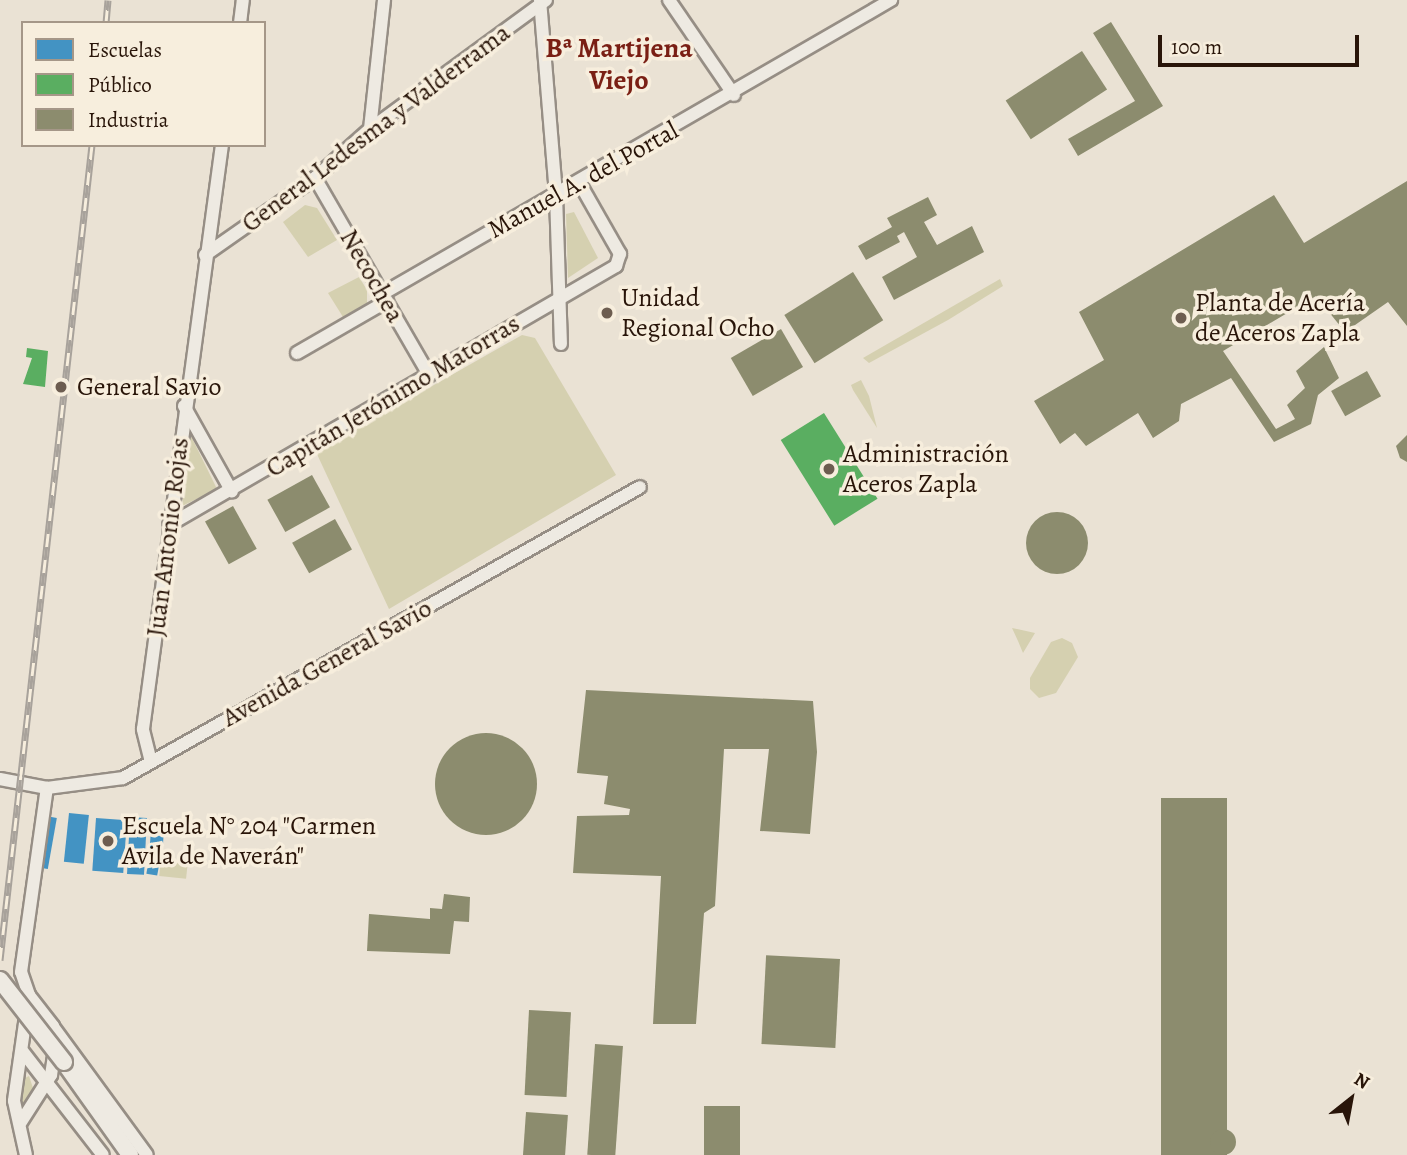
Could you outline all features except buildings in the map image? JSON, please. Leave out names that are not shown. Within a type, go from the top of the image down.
[{"type":"street","points":[[240,21],[243,0]]},
{"type":"street","points":[[370,129],[384,0]]},
{"type":"street","points":[[669,0],[734,94]]},
{"type":"street","name":"Manuel A. del Portal","points":[[297,353],[556,195],[734,94],[874,4],[891,0]]},
{"type":"street","points":[[542,1],[556,195],[561,344]]},
{"type":"street","name":"General Ledesma y Valderrama","points":[[205,255],[315,178],[370,129],[542,1]]},
{"type":"street","name":"Juan Antonio Rojas","points":[[151,762],[144,729],[184,405],[222,147]]},
{"type":"street","name":"Necochea","points":[[315,178],[429,375]]},
{"type":"street","name":"Capitán Jerónimo Matorras","points":[[169,525],[232,492],[616,267],[620,254],[579,182]]},
{"type":"street","points":[[184,405],[232,492]]},
{"type":"street","name":"Avenida General Savio","points":[[0,779],[47,788],[123,778],[640,487]]},
{"type":"street","points":[[47,788],[21,972],[29,995],[147,1155]]},
{"type":"street","points":[[0,980],[130,1155]]},
{"type":"street","points":[[26,1155],[21,1122],[14,1101],[29,995]]},
{"type":"street","points":[[21,1122],[47,1082],[55,1054],[53,1026]]},
{"type":"street","points":[[23,1052],[103,1155]]},
{"type":"shaded area","points":[[305,205],[317,208],[337,240],[308,257],[283,222]]},
{"type":"shaded area","points":[[574,212],[598,258],[568,278],[566,214]]},
{"type":"shaded area","points":[[359,277],[367,290],[367,303],[343,317],[328,293]]},
{"type":"shaded area","points":[[1000,279],[1003,286],[948,320],[869,363],[863,358]]},
{"type":"shaded area","points":[[522,335],[535,338],[616,475],[389,609],[316,452]]},
{"type":"shaded area","points":[[861,380],[869,396],[877,428],[851,385]]},
{"type":"shaded area","points":[[191,436],[217,489],[182,506]]},
{"type":"shaded area","points":[[1012,628],[1035,633],[1023,653],[1018,641]]},
{"type":"shaded area","points":[[1062,638],[1072,643],[1078,657],[1056,693],[1039,698],[1030,689],[1030,678],[1051,642]]},
{"type":"shaded area","points":[[161,859],[188,862],[186,879],[159,876]]},
{"type":"shaded area","points":[[29,1076],[33,1088],[26,1109],[21,1109],[25,1078]]},
{"type":"railway","points":[[106,21],[108,0]]},
{"type":"railway","points":[[0,960],[92,147]]},
{"type":"place","name":"Unidad Regional Ocho","points":[[607,313]]},
{"type":"place","name":"Planta de Acería de Aceros Zapla","points":[[1181,318]]},
{"type":"place","name":"General Savio","points":[[61,387]]},
{"type":"place","name":"Administración Aceros Zapla","points":[[829,469]]},
{"type":"place","name":"Escuela N° 204 \"Carmen Avila de Naverán\"","points":[[108,841]]},
{"type":"district","name":"Bª Martijena Viejo","points":[[619,64]]}]
